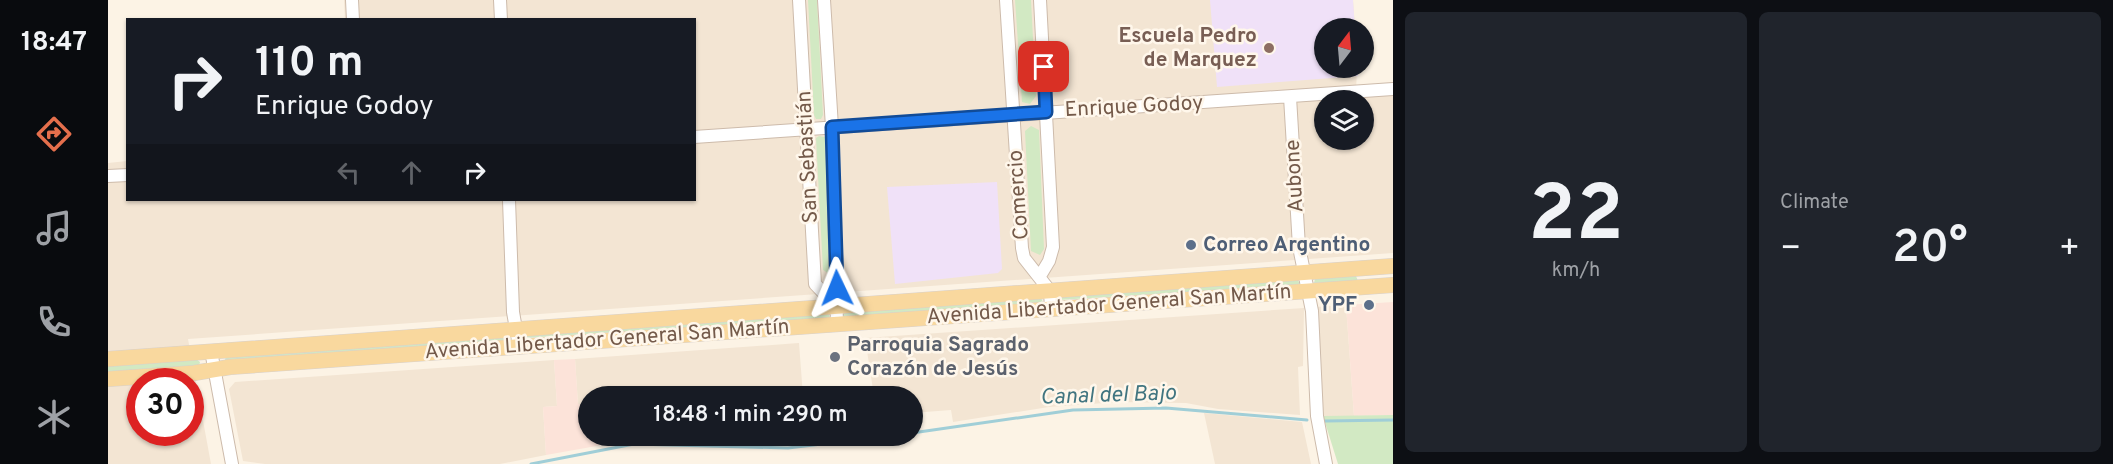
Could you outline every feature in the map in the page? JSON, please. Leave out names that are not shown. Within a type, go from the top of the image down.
[{"type":"main road","name":"Avenida Libertador General San Martín","points":[[108,359],[1392,266]]},
{"type":"main road","points":[[1392,266],[1393,285]]},
{"type":"main road","points":[[1365,268],[1366,287]]},
{"type":"main road","name":"Avenida Libertador General San Martín","points":[[108,379],[194,373],[214,368],[1393,285]]},
{"type":"street","points":[[352,0],[353,18]]},
{"type":"street","points":[[500,0],[501,18]]},
{"type":"street","name":"San Sebastián","points":[[799,0],[815,284],[836,306]]},
{"type":"street","name":"San Sebastián","points":[[825,0],[832,127],[837,324]]},
{"type":"street","name":"Comercio","points":[[1006,0],[1024,258],[1050,291]]},
{"type":"street","name":"Comercio","points":[[1040,0],[1053,247],[1049,261],[1040,276]]},
{"type":"street","name":"Enrique Godoy","points":[[696,136],[1393,89]]},
{"type":"street","name":"Aubone","points":[[1290,97],[1299,247],[1306,272],[1313,328],[1317,416],[1326,464]]},
{"type":"street","points":[[108,176],[126,175]]},
{"type":"street","points":[[508,201],[513,312],[518,329],[519,346]]},
{"type":"street","points":[[1050,291],[1051,309]]},
{"type":"street","points":[[211,351],[232,464]]},
{"type":"shaded area","points":[[344,0],[1353,0],[1354,18],[1314,18],[1314,78],[1357,78],[1356,90],[1314,90],[1314,150],[1374,150],[1374,91],[1393,89],[1393,253],[188,339],[193,368],[126,368],[126,446],[204,446],[204,426],[211,464],[108,464],[108,163],[126,161],[126,201],[696,201],[696,18],[345,18]]},
{"type":"shaded area","name":"Escuela Pedro de Marquez","points":[[1210,0],[1353,0],[1354,18],[1314,18],[1314,78],[1332,78],[1217,87]]},
{"type":"shaded area","points":[[997,182],[1002,269],[998,273],[895,284],[887,187]]},
{"type":"shaded area","points":[[1393,302],[1393,415],[1354,416],[1346,305]]},
{"type":"shaded area","points":[[1346,305],[1354,416],[1323,416],[1316,307]]},
{"type":"shaded area","points":[[1304,308],[1303,366],[1298,367],[1300,415],[1218,409],[1186,403],[1118,402],[1049,407],[953,422],[951,410],[923,412],[923,386],[872,386],[865,338]]},
{"type":"shaded area","points":[[799,343],[802,386],[578,386],[578,405],[575,359]]},
{"type":"shaded area","points":[[575,359],[578,446],[597,446],[546,455],[543,407],[557,406],[554,360]]},
{"type":"shaded area","points":[[554,360],[557,406],[543,407],[546,455],[500,464],[265,464],[243,461],[229,389],[235,382]]},
{"type":"shaded area","points":[[1204,413],[1302,422],[1311,464],[1215,464]]},
{"type":"green space","points":[[808,0],[817,0],[823,115],[821,119],[816,119],[814,115]]},
{"type":"green space","points":[[1015,0],[1031,0],[1036,96],[1030,104],[1022,102]]},
{"type":"green space","points":[[1031,126],[1039,130],[1044,249],[1040,255],[1031,251],[1025,131]]},
{"type":"green space","points":[[825,137],[831,269],[828,273],[823,270],[816,138]]},
{"type":"green space","points":[[1356,276],[1358,281],[1314,283],[1315,279]]},
{"type":"green space","points":[[1298,280],[1300,285],[1058,300],[1059,297]]},
{"type":"green space","points":[[1041,298],[1043,302],[842,318],[843,312]]},
{"type":"green space","points":[[829,314],[830,318],[525,338],[525,336]]},
{"type":"green space","points":[[510,337],[511,341],[227,363],[225,360],[226,356]]},
{"type":"green space","points":[[196,359],[200,362],[199,366],[126,368],[126,372],[108,373],[108,365]]},
{"type":"green space","points":[[1393,415],[1393,464],[1338,464],[1323,416]]},
{"type":"waterway","name":"Canal del Bajo","points":[[923,431],[1073,410],[1166,408],[1307,420]]},
{"type":"waterway","name":"Canal del Bajo","points":[[1325,421],[1393,420]]},
{"type":"waterway","name":"Canal del Bajo","points":[[531,464],[624,446]]},
{"type":"waterway","name":"Canal del Bajo","points":[[711,446],[788,448],[805,446]]},
{"type":"place","name":"Escuela Pedro de Marquez","points":[[1269,48]]},
{"type":"place","name":"Correo Argentino","points":[[1191,245]]},
{"type":"place","name":"YPF","points":[[1369,305]]},
{"type":"place","name":"Parroquia Sagrado Corazón de Jesús","points":[[835,357]]},
{"type":"route","points":[[837,288],[832,127],[1046,112],[1044,67]]}]
